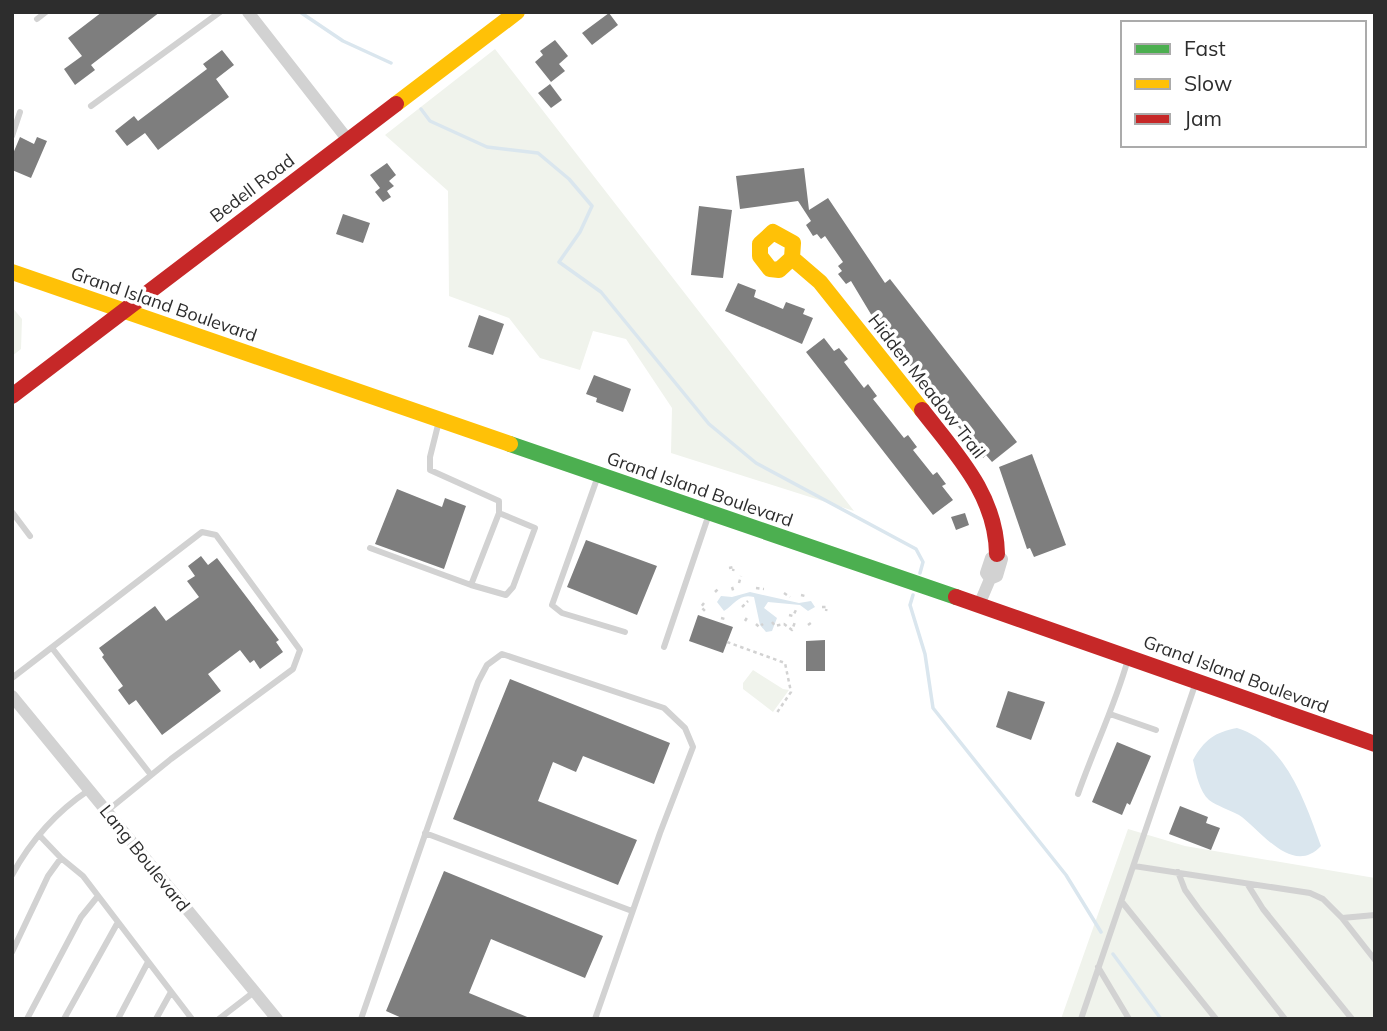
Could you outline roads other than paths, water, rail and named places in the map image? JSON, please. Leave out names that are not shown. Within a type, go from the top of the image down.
[{"type":"main road","name":"Bedell Road","points":[[12,396],[517,12]]},
{"type":"main road","name":"Hidden Meadow Trail","points":[[792,258],[820,282],[979,484],[992,509],[997,554]]},
{"type":"main road","name":"Grand Island Boulevard","points":[[12,272],[1197,680],[1375,744]]},
{"type":"street","points":[[248,12],[348,140]]},
{"type":"street","name":"Hidden Meadow Trail","points":[[979,605],[990,579],[997,576],[1002,559],[997,554]]},
{"type":"street","name":"Lang Boulevard","points":[[12,696],[277,1019]]},
{"type":"lane","points":[[37,19],[46,12]]},
{"type":"lane","points":[[91,106],[220,12]]},
{"type":"lane","points":[[12,136],[20,112]]},
{"type":"lane","points":[[440,419],[430,457],[430,470],[496,497],[499,513],[471,585]]},
{"type":"lane","points":[[599,474],[552,605],[562,612],[625,632]]},
{"type":"lane","points":[[12,512],[30,536]]},
{"type":"lane","points":[[664,647],[709,512]]},
{"type":"lane","points":[[370,548],[499,595],[506,594],[513,587],[535,528],[499,513]]},
{"type":"lane","points":[[12,678],[189,539],[202,532],[216,535],[300,650],[293,669],[107,811]]},
{"type":"lane","points":[[52,648],[151,775]]},
{"type":"lane","points":[[361,1019],[478,682],[487,665],[502,654],[664,708],[685,728],[693,747],[595,1019]]},
{"type":"lane","points":[[1078,794],[1129,657]]},
{"type":"lane","points":[[1081,1019],[1197,680]]},
{"type":"lane","points":[[1110,714],[1156,730]]},
{"type":"lane","points":[[12,875],[39,835],[62,808],[89,790]]},
{"type":"lane","points":[[425,833],[632,911]]},
{"type":"lane","points":[[39,835],[83,876],[192,1019]]},
{"type":"lane","points":[[12,952],[48,876],[61,858]]},
{"type":"lane","points":[[1134,866],[1310,893],[1323,899],[1342,918],[1375,960]]},
{"type":"lane","points":[[1178,872],[1185,890],[1284,1019]]},
{"type":"lane","points":[[1248,885],[1352,1019]]},
{"type":"lane","points":[[27,1019],[81,917],[98,896]]},
{"type":"lane","points":[[1122,902],[1216,1019]]},
{"type":"lane","points":[[1342,918],[1375,915]]},
{"type":"lane","points":[[64,1019],[118,922]]},
{"type":"lane","points":[[118,1019],[148,961]]},
{"type":"lane","points":[[1098,967],[1129,1019]]},
{"type":"lane","points":[[219,1019],[255,991]]},
{"type":"lane","points":[[156,1019],[171,992]]},
{"type":"waterway","points":[[300,12],[343,41],[391,63]]},
{"type":"waterway","points":[[421,109],[430,121],[487,147],[538,153],[569,179],[592,206],[580,232],[559,262],[601,292],[709,424],[756,463],[916,549],[923,562],[920,573]]},
{"type":"waterway","points":[[913,595],[910,605],[925,654],[933,708],[1066,875],[1101,932]]},
{"type":"waterway","points":[[1113,954],[1161,1019]]}]
